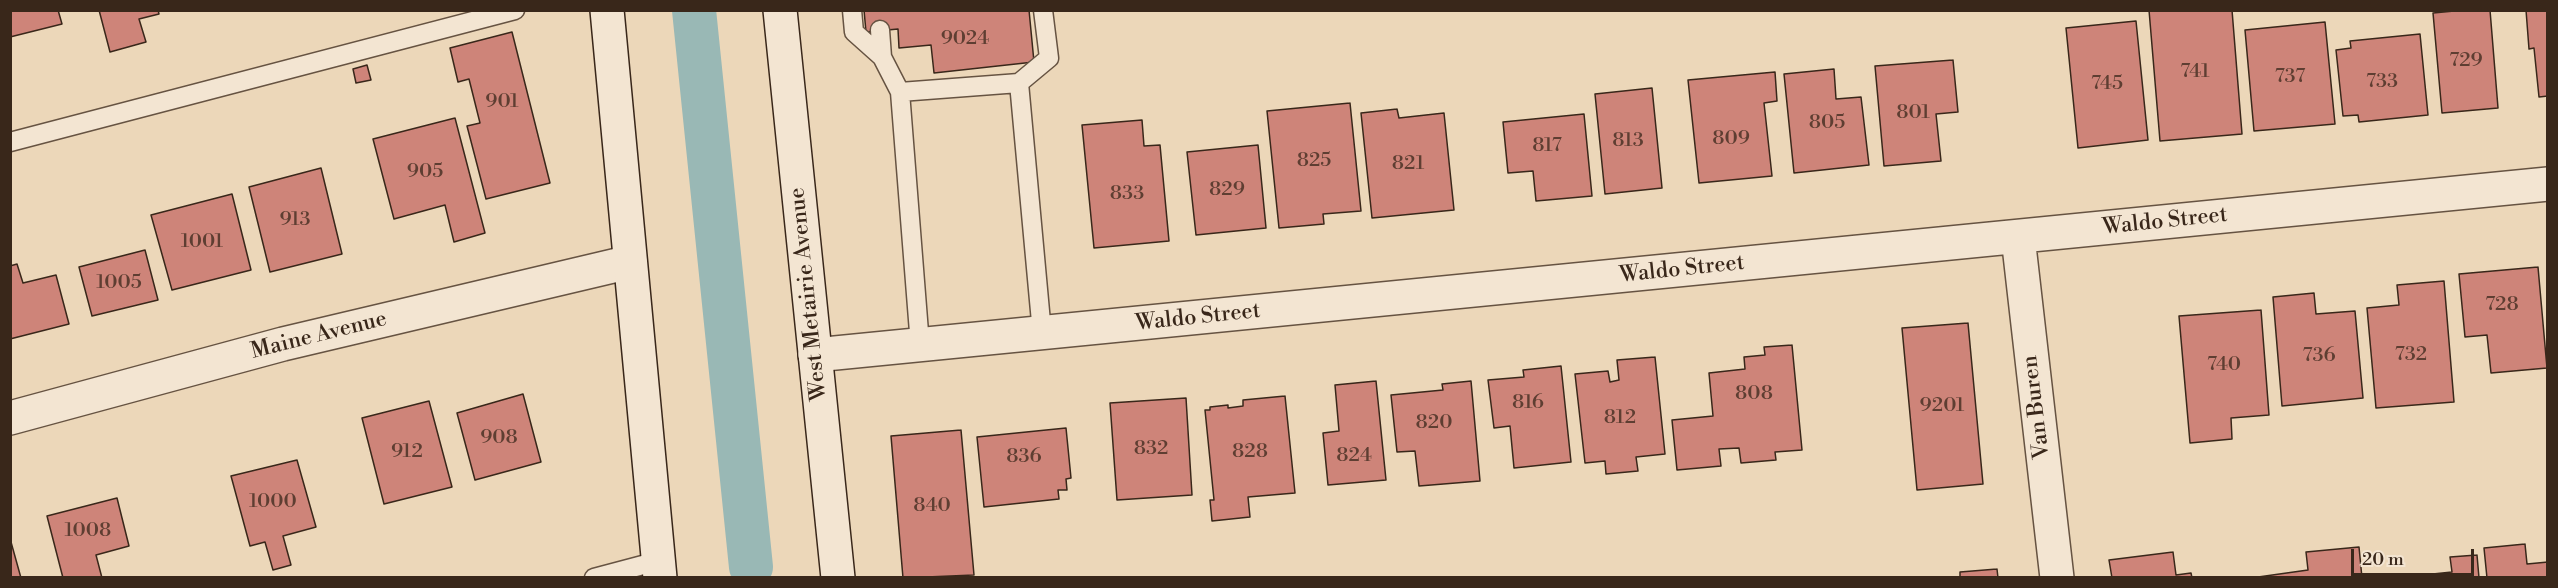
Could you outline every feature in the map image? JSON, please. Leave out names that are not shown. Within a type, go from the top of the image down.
[{"type":"street","points":[[607,10],[659,569]]},
{"type":"street","name":"West Metairie Avenue","points":[[780,10],[838,578]]},
{"type":"street","name":"Waldo Street","points":[[815,356],[2547,184]]},
{"type":"street","name":"Van Buren","points":[[2018,237],[2057,578]]},
{"type":"street","name":"Maine Avenue","points":[[10,418],[283,344],[630,262]]},
{"type":"lane","points":[[10,142],[515,10]]},
{"type":"lane","points":[[852,10],[854,32],[882,57],[900,92],[920,345]]},
{"type":"lane","points":[[900,92],[1019,83],[1048,58],[1043,10]]},
{"type":"lane","points":[[880,30],[882,57]]},
{"type":"lane","points":[[1019,83],[1042,333]]},
{"type":"lane","points":[[594,578],[659,569]]},
{"type":"building","points":[[10,10],[58,10],[62,24],[10,37]]},
{"type":"building","points":[[99,10],[158,10],[159,14],[139,19],[146,42],[110,52]]},
{"type":"building","points":[[864,10],[1029,10],[1034,62],[934,73],[931,45],[899,48],[898,29],[866,32]]},
{"type":"building","points":[[2149,10],[2232,10],[2242,134],[2160,141]]},
{"type":"building","points":[[2490,10],[2498,108],[2442,113],[2433,13]]},
{"type":"building","points":[[2526,10],[2548,10],[2548,96],[2539,97],[2534,48],[2529,49]]},
{"type":"building","points":[[2136,21],[2148,140],[2078,148],[2066,28]]},
{"type":"building","points":[[2325,22],[2335,124],[2254,131],[2245,30]]},
{"type":"building","points":[[512,32],[550,183],[486,199],[467,126],[480,123],[469,79],[458,82],[450,48]]},
{"type":"building","points":[[2420,34],[2428,115],[2359,122],[2358,115],[2343,116],[2336,50],[2351,48],[2350,41]]},
{"type":"building","points":[[1953,60],[1958,112],[1936,114],[1941,161],[1884,166],[1875,66]]},
{"type":"building","points":[[367,65],[371,80],[356,83],[353,69]]},
{"type":"building","points":[[1834,69],[1836,99],[1861,97],[1869,165],[1794,173],[1784,74]]},
{"type":"building","points":[[1775,72],[1777,101],[1764,103],[1772,176],[1699,183],[1688,80]]},
{"type":"building","points":[[1652,88],[1662,188],[1605,194],[1595,94]]},
{"type":"building","points":[[1350,103],[1361,211],[1323,214],[1324,224],[1279,228],[1267,111]]},
{"type":"building","points":[[1397,109],[1399,118],[1444,113],[1454,210],[1372,218],[1361,113]]},
{"type":"building","points":[[1584,114],[1592,196],[1536,201],[1533,171],[1508,173],[1503,122]]},
{"type":"building","points":[[455,118],[485,233],[454,242],[445,205],[394,219],[373,139]]},
{"type":"building","points":[[1142,120],[1144,146],[1160,145],[1169,241],[1094,248],[1082,125]]},
{"type":"building","points":[[1258,145],[1266,228],[1196,235],[1187,152]]},
{"type":"building","points":[[321,168],[342,254],[270,272],[249,187]]},
{"type":"building","points":[[232,194],[251,270],[172,290],[151,215]]},
{"type":"building","points":[[145,250],[158,300],[92,316],[79,267]]},
{"type":"building","points":[[17,264],[23,283],[56,275],[69,324],[10,339],[10,266]]},
{"type":"building","points":[[2538,267],[2547,368],[2491,373],[2487,335],[2465,337],[2459,274]]},
{"type":"building","points":[[2444,281],[2454,402],[2376,408],[2367,308],[2399,305],[2397,285]]},
{"type":"building","points":[[2314,293],[2316,314],[2355,311],[2363,398],[2282,406],[2273,297]]},
{"type":"building","points":[[2261,310],[2269,415],[2231,418],[2232,439],[2190,443],[2179,316]]},
{"type":"building","points":[[1968,323],[1983,484],[1917,490],[1902,328]]},
{"type":"building","points":[[1792,345],[1802,450],[1775,452],[1776,460],[1741,463],[1739,448],[1719,449],[1721,466],[1677,470],[1672,420],[1713,416],[1709,373],[1745,369],[1744,357],[1765,355],[1764,347]]},
{"type":"building","points":[[1655,357],[1665,454],[1636,457],[1638,471],[1606,474],[1605,461],[1585,463],[1575,374],[1608,371],[1610,382],[1619,380],[1617,360]]},
{"type":"building","points":[[1561,366],[1571,462],[1514,468],[1510,426],[1494,428],[1488,380],[1524,377],[1523,370]]},
{"type":"building","points":[[1376,381],[1386,480],[1328,485],[1323,433],[1339,431],[1335,385]]},
{"type":"building","points":[[1471,381],[1480,481],[1419,486],[1415,451],[1397,452],[1391,395],[1443,390],[1442,384]]},
{"type":"building","points":[[523,394],[541,462],[475,480],[457,413]]},
{"type":"building","points":[[1285,396],[1295,493],[1248,497],[1250,517],[1212,521],[1210,500],[1214,500],[1205,410],[1210,410],[1210,407],[1228,405],[1228,408],[1243,406],[1243,400]]},
{"type":"building","points":[[1186,398],[1192,495],[1117,500],[1110,403]]},
{"type":"building","points":[[429,401],[452,487],[384,504],[362,418]]},
{"type":"building","points":[[1066,428],[1071,478],[1066,479],[1067,490],[1058,490],[1059,499],[984,507],[977,437]]},
{"type":"building","points":[[961,430],[974,575],[903,578],[891,436]]},
{"type":"building","points":[[297,460],[316,527],[283,536],[291,565],[273,570],[265,542],[250,546],[231,476]]},
{"type":"building","points":[[117,498],[129,546],[96,555],[102,578],[63,578],[47,516]]},
{"type":"building","points":[[11,542],[21,578],[10,578]]},
{"type":"building","points":[[2525,544],[2527,564],[2548,562],[2548,578],[2487,578],[2484,548]]},
{"type":"building","points":[[2359,547],[2362,578],[2251,578],[2308,570],[2306,552]]},
{"type":"building","points":[[2173,552],[2176,575],[2191,573],[2192,578],[2112,578],[2109,560]]},
{"type":"building","points":[[2477,555],[2479,578],[2394,578],[2452,572],[2450,557]]},
{"type":"building","points":[[1997,569],[1998,578],[1960,578],[1960,572]]},
{"type":"waterway","points":[[694,10],[751,567]]}]
